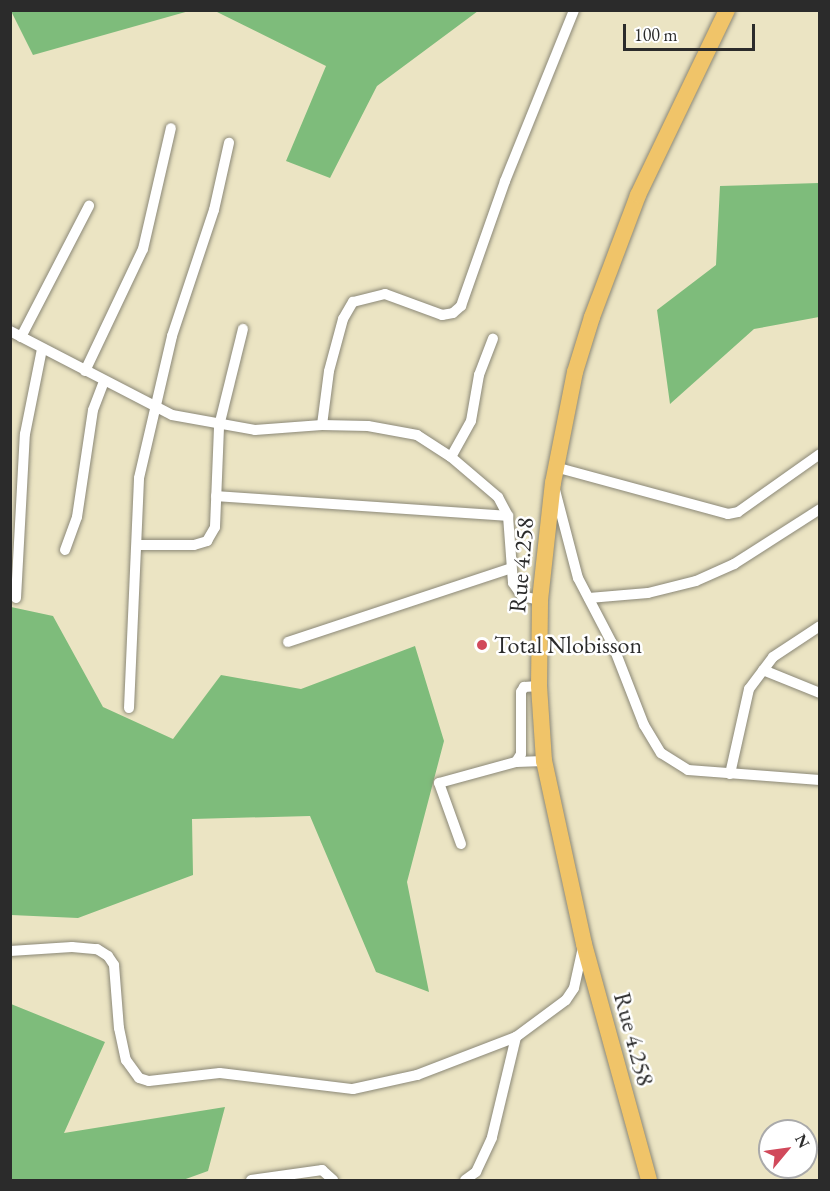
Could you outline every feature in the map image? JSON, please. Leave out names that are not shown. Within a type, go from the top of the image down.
[{"type":"highway","name":"Rue 4.258","points":[[649,1180],[584,944],[544,761],[539,686],[540,600],[554,475],[575,372],[613,255],[638,195],[727,10]]},
{"type":"street","points":[[322,425],[329,371],[343,319],[353,303],[385,294],[442,315],[453,313],[461,306],[505,181],[574,10]]},
{"type":"street","points":[[85,370],[143,249],[171,128]]},
{"type":"street","points":[[129,708],[140,478],[154,407],[172,336],[214,210],[229,143]]},
{"type":"street","points":[[21,337],[89,206]]},
{"type":"street","points":[[137,545],[194,546],[207,541],[215,527],[219,426],[243,329]]},
{"type":"street","points":[[10,331],[154,407],[219,426],[271,430],[322,425],[406,431],[451,457],[491,489],[508,516],[509,569],[516,591],[528,600],[540,600]]},
{"type":"street","points":[[451,457],[471,421],[479,375],[493,339]]},
{"type":"street","points":[[16,598],[15,559],[25,435],[42,349]]},
{"type":"street","points":[[65,550],[77,517],[93,410],[104,381]]},
{"type":"street","points":[[819,454],[738,512],[728,514],[554,475],[574,567],[612,643],[644,725],[661,753],[688,770],[819,780]]},
{"type":"street","points":[[216,496],[508,516]]},
{"type":"street","points":[[589,598],[648,593],[696,581],[734,564],[819,508]]},
{"type":"street","points":[[288,642],[509,569]]},
{"type":"street","points":[[730,774],[742,705],[763,670],[773,657],[819,626]]},
{"type":"street","points":[[763,670],[819,693]]},
{"type":"street","points":[[516,762],[521,754],[521,692],[524,687],[539,686]]},
{"type":"street","points":[[461,844],[439,783],[516,762],[544,761]]},
{"type":"street","points":[[10,951],[72,947],[97,949],[108,956],[114,965],[119,1028],[126,1060],[139,1078],[149,1081],[219,1073],[353,1089],[417,1075],[516,1037],[574,988],[584,944]]},
{"type":"street","points":[[465,1180],[476,1172],[492,1137],[516,1037]]},
{"type":"street","points":[[251,1180],[322,1170],[333,1180]]},
{"type":"green space","points":[[11,11],[189,11],[33,55]]},
{"type":"green space","points":[[215,11],[478,11],[377,86],[330,178],[286,161],[326,66]]},
{"type":"green space","points":[[819,183],[819,317],[754,329],[670,404],[657,310],[716,265],[720,186]]},
{"type":"green space","points":[[11,607],[53,616],[103,707],[173,739],[221,675],[301,689],[415,646],[444,741],[407,882],[429,992],[376,972],[310,816],[192,819],[193,875],[78,918],[11,915]]},
{"type":"green space","points":[[11,1004],[105,1042],[64,1133],[225,1107],[208,1171],[183,1180],[11,1180]]},
{"type":"place","name":"Total Nlobisson","points":[[482,645]]}]
